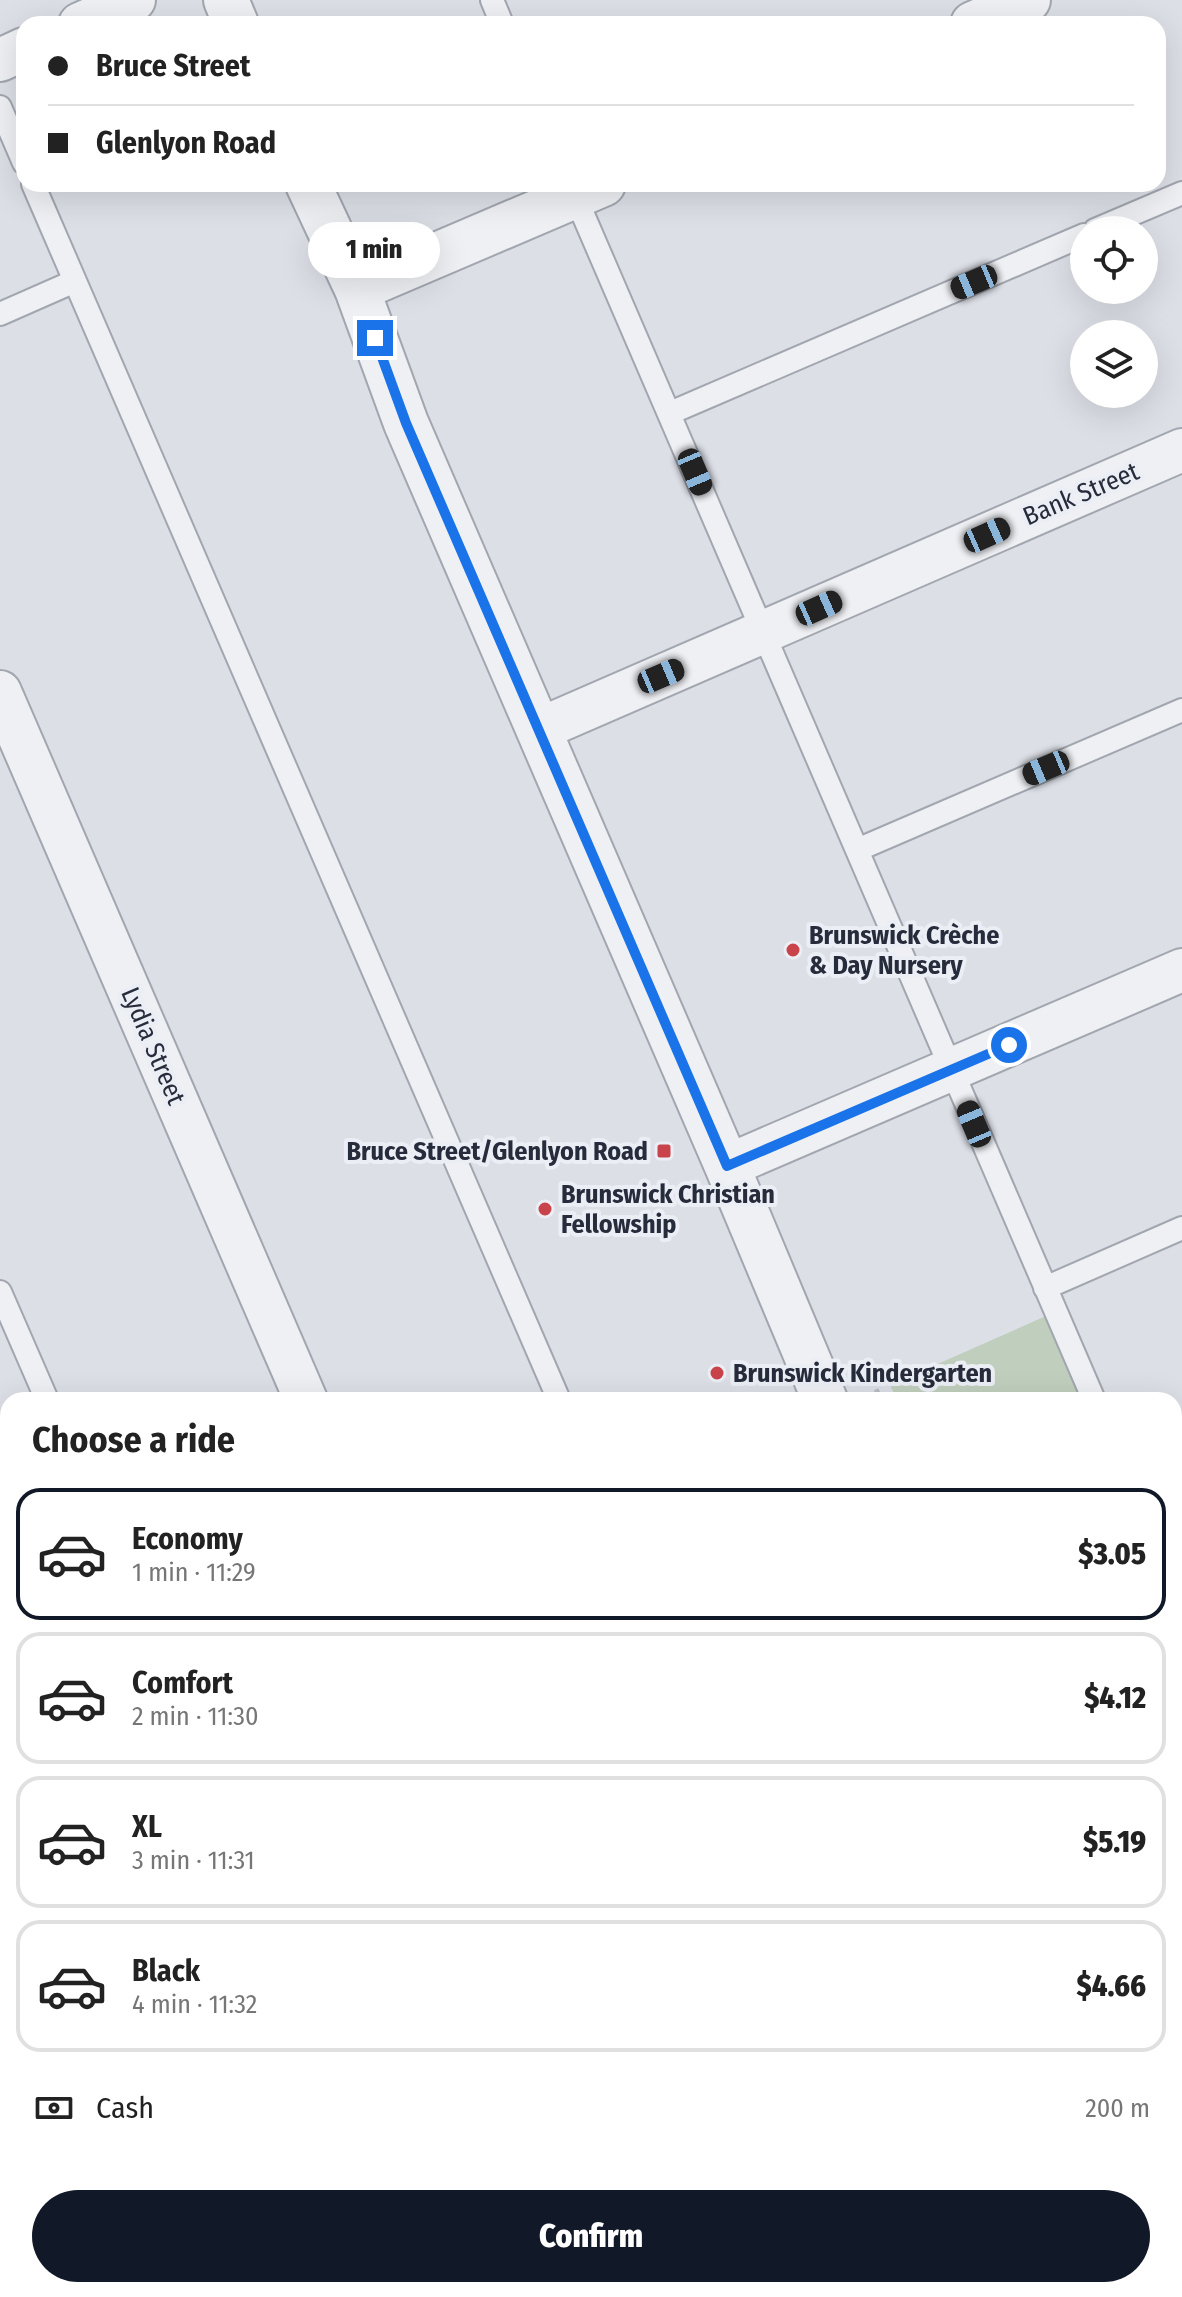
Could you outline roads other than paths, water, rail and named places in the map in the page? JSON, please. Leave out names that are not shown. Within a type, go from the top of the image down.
[{"type":"street","points":[[98,16],[134,0]]},
{"type":"street","points":[[991,16],[1028,0]]},
{"type":"street","points":[[312,192],[357,289],[406,423],[540,729],[822,1392]]},
{"type":"street","points":[[357,289],[573,192]]},
{"type":"street","name":"Bank Street","points":[[540,729],[1182,450]]},
{"type":"street","name":"Lydia Street","points":[[0,692],[303,1392]]},
{"type":"street","points":[[727,1166],[1182,970]]},
{"type":"lane","points":[[0,107],[16,144]]},
{"type":"lane","points":[[36,192],[556,1392]]},
{"type":"lane","points":[[584,192],[670,413],[1090,1392]]},
{"type":"lane","points":[[1128,216],[1182,193]]},
{"type":"lane","points":[[670,413],[1070,241]]},
{"type":"lane","points":[[0,314],[75,281]]},
{"type":"lane","points":[[857,850],[1182,710]]},
{"type":"lane","points":[[1045,1288],[1182,1228]]},
{"type":"lane","points":[[0,1292],[44,1392]]},
{"type":"place","name":"Brunswick Crèche & Day Nursery","points":[[793,950]]},
{"type":"place","name":"Bruce Street/Glenlyon Road","points":[[664,1151]]},
{"type":"place","name":"Brunswick Christian Fellowship","points":[[545,1209]]},
{"type":"place","name":"Brunswick Kindergarten","points":[[717,1373]]}]
